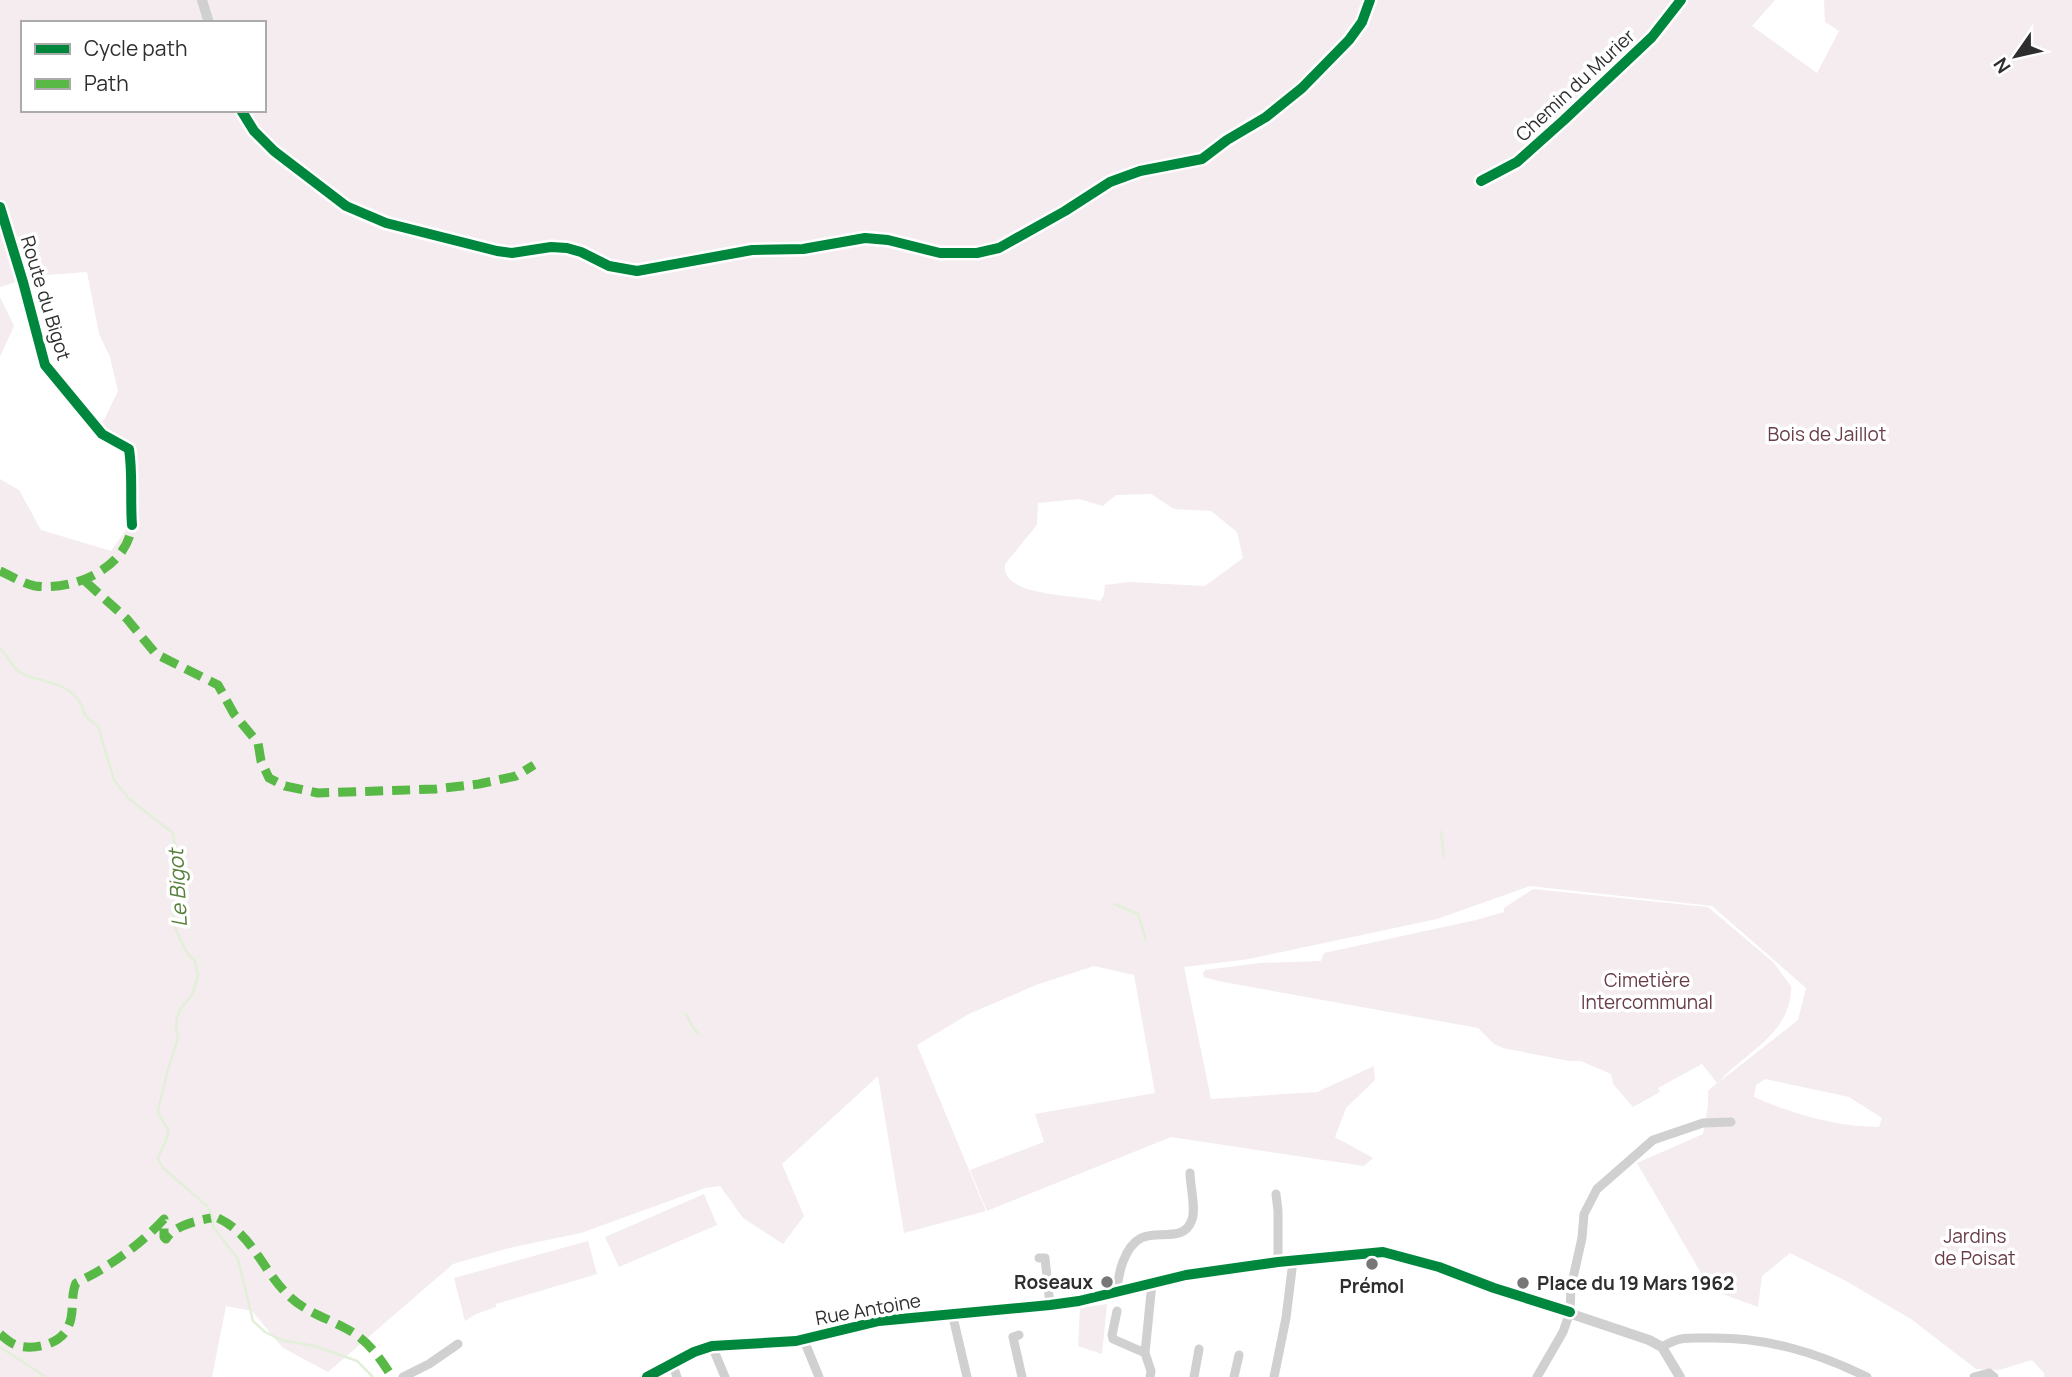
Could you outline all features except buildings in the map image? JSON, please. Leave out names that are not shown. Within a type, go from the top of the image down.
[{"type":"street","points":[[202,0],[208,21]]},
{"type":"street","points":[[242,112],[254,131],[280,157],[337,201],[370,218],[497,251],[512,253],[563,247],[581,252],[615,268],[637,271],[752,250],[810,248],[865,238],[888,240],[940,253],[978,253],[999,248],[1110,182],[1140,171],[1202,159],[1227,140],[1266,117],[1302,88],[1349,40],[1362,22],[1370,0]]},
{"type":"street","name":"Chemin du Murier","points":[[1481,181],[1517,162],[1564,120],[1652,37],[1681,0]]},
{"type":"street","name":"Route du Bigot","points":[[0,207],[45,365],[102,434],[129,449],[129,505],[132,525]]},
{"type":"street","points":[[1538,1377],[1563,1332],[1570,1312],[1571,1287],[1582,1238],[1584,1214],[1597,1189],[1653,1140],[1701,1123],[1731,1122]]},
{"type":"street","points":[[1117,1292],[1123,1261],[1141,1238],[1182,1233],[1191,1223],[1194,1209],[1190,1173]]},
{"type":"street","points":[[1276,1194],[1278,1262]]},
{"type":"street","name":"Rue Antoine","points":[[647,1377],[712,1346],[796,1341],[879,1321],[1050,1305],[1186,1275],[1278,1262],[1383,1252],[1439,1267],[1637,1335],[1662,1347]]},
{"type":"street","points":[[1039,1258],[1045,1258],[1050,1305]]},
{"type":"street","points":[[1274,1377],[1286,1318],[1293,1261]]},
{"type":"street","points":[[1150,1377],[1151,1371],[1145,1353],[1152,1283]]},
{"type":"street","points":[[1116,1311],[1113,1339],[1145,1353]]},
{"type":"street","points":[[952,1313],[967,1377]]},
{"type":"street","points":[[1019,1335],[1013,1337],[1022,1377]]},
{"type":"street","points":[[803,1338],[819,1377]]},
{"type":"street","points":[[1680,1377],[1662,1347],[1676,1338],[1731,1338],[1774,1342],[1830,1359],[1867,1377]]},
{"type":"street","points":[[403,1377],[429,1364],[458,1344]]},
{"type":"street","points":[[712,1346],[725,1377]]},
{"type":"street","points":[[1194,1377],[1199,1349]]},
{"type":"street","points":[[1234,1377],[1239,1355]]},
{"type":"street","points":[[672,1363],[677,1377]]},
{"type":"street","points":[[1974,1377],[1989,1373],[1994,1377]]},
{"type":"green space","points":[[0,0],[1775,0],[1752,26],[1817,73],[1839,31],[1825,22],[1824,0],[2072,0],[2072,1377],[2044,1377],[2044,1373],[2032,1360],[1999,1370],[1976,1369],[1911,1319],[1846,1281],[1790,1253],[1762,1276],[1758,1307],[1723,1294],[1701,1273],[1637,1163],[1703,1134],[1708,1091],[1717,1083],[1702,1064],[1658,1088],[1660,1092],[1633,1107],[1613,1084],[1611,1074],[1581,1061],[1503,1048],[1494,1044],[1478,1028],[1218,981],[1204,977],[1203,974],[1205,970],[1260,963],[1321,961],[1324,953],[1504,912],[1504,908],[1533,889],[1708,907],[1773,962],[1791,986],[1784,1017],[1766,1040],[1719,1082],[1798,1020],[1806,988],[1712,906],[1530,886],[1437,919],[1249,959],[1184,967],[1211,1099],[1317,1092],[1374,1066],[1375,1080],[1346,1108],[1335,1137],[1373,1158],[1364,1166],[1171,1137],[987,1211],[970,1170],[1044,1142],[1035,1114],[1155,1093],[1134,975],[1094,966],[1036,985],[969,1014],[917,1045],[986,1211],[904,1233],[878,1076],[782,1164],[804,1216],[783,1244],[743,1218],[720,1186],[705,1188],[581,1233],[505,1249],[453,1264],[328,1372],[283,1348],[252,1311],[226,1306],[212,1377],[0,1377],[0,479],[19,490],[41,530],[111,551],[128,527],[127,445],[102,424],[118,391],[110,357],[99,334],[87,272],[35,276],[0,287]],"holes":[[[1151,494],[1174,509],[1211,511],[1237,532],[1243,558],[1205,586],[1129,582],[1105,585],[1100,601],[1027,589],[1007,575],[1005,564],[1037,525],[1038,503],[1079,499],[1103,506],[1116,495]],[[1765,1079],[1849,1097],[1882,1118],[1879,1127],[1847,1125],[1815,1118],[1754,1097],[1756,1085]]]},
{"type":"green space","points":[[0,297],[14,326],[0,357]]},
{"type":"green space","points":[[704,1194],[717,1225],[619,1267],[605,1237]]},
{"type":"green space","points":[[588,1241],[597,1274],[496,1304],[496,1307],[465,1321],[454,1278]]},
{"type":"green space","points":[[1107,1304],[1102,1354],[1078,1346],[1080,1308]]},
{"type":"waterway","name":"Le Bigot","points":[[0,649],[18,671],[64,688],[80,701],[87,718],[98,726],[114,780],[128,798],[173,833],[177,861],[174,880],[177,893],[173,910],[175,928],[187,953],[195,961],[198,976],[192,995],[177,1017],[178,1038],[158,1111],[167,1126],[168,1135],[158,1159],[163,1168],[207,1206],[213,1227],[238,1259],[253,1321],[265,1332],[281,1340],[315,1346],[357,1361],[373,1377]]},
{"type":"waterway","points":[[1441,832],[1444,857]]},
{"type":"waterway","points":[[1114,904],[1138,914],[1146,940]]},
{"type":"waterway","points":[[686,1014],[699,1034]]},
{"type":"waterway","points":[[0,1347],[46,1377]]},
{"type":"marked path","points":[[0,571],[35,586],[50,587],[81,580],[96,574],[120,554],[132,525]]},
{"type":"marked path","points":[[85,581],[127,619],[156,654],[218,685],[234,714],[258,743],[261,761],[269,778],[285,786],[318,793],[436,789],[516,776],[534,765]]},
{"type":"marked path","points":[[0,1334],[14,1344],[25,1347],[54,1342],[65,1333],[70,1322],[76,1283],[123,1255],[164,1219],[166,1239],[180,1227],[211,1218]]},
{"type":"marked path","points":[[218,1218],[240,1233],[293,1300],[359,1336],[377,1355],[392,1377]]},
{"type":"cycle path","points":[[242,112],[254,131],[274,151],[346,206],[386,223],[497,251],[512,253],[551,247],[567,248],[609,266],[637,271],[752,250],[803,249],[865,238],[888,240],[940,253],[977,253],[999,248],[1110,182],[1140,171],[1202,159],[1227,140],[1266,117],[1302,88],[1349,40],[1362,22],[1370,0]]},
{"type":"cycle path","points":[[1481,181],[1517,162],[1564,120],[1652,37],[1681,0]]},
{"type":"cycle path","points":[[0,207],[45,365],[102,434],[129,449],[132,525]]},
{"type":"cycle path","points":[[647,1377],[694,1352],[712,1346],[796,1341],[879,1321],[1050,1305],[1079,1301],[1186,1275],[1278,1262],[1383,1252],[1439,1267],[1570,1312]]},
{"type":"place","name":"Prémol","points":[[1372,1264]]},
{"type":"place","name":"Roseaux","points":[[1107,1282]]},
{"type":"place","name":"Place du 19 Mars 1962","points":[[1523,1283]]},
{"type":"park label","name":"Bois de Jaillot","points":[[1827,434]]},
{"type":"park label","name":"Cimetière Intercommunal","points":[[1647,991]]},
{"type":"park label","name":"Jardins de Poisat","points":[[1975,1247]]}]
